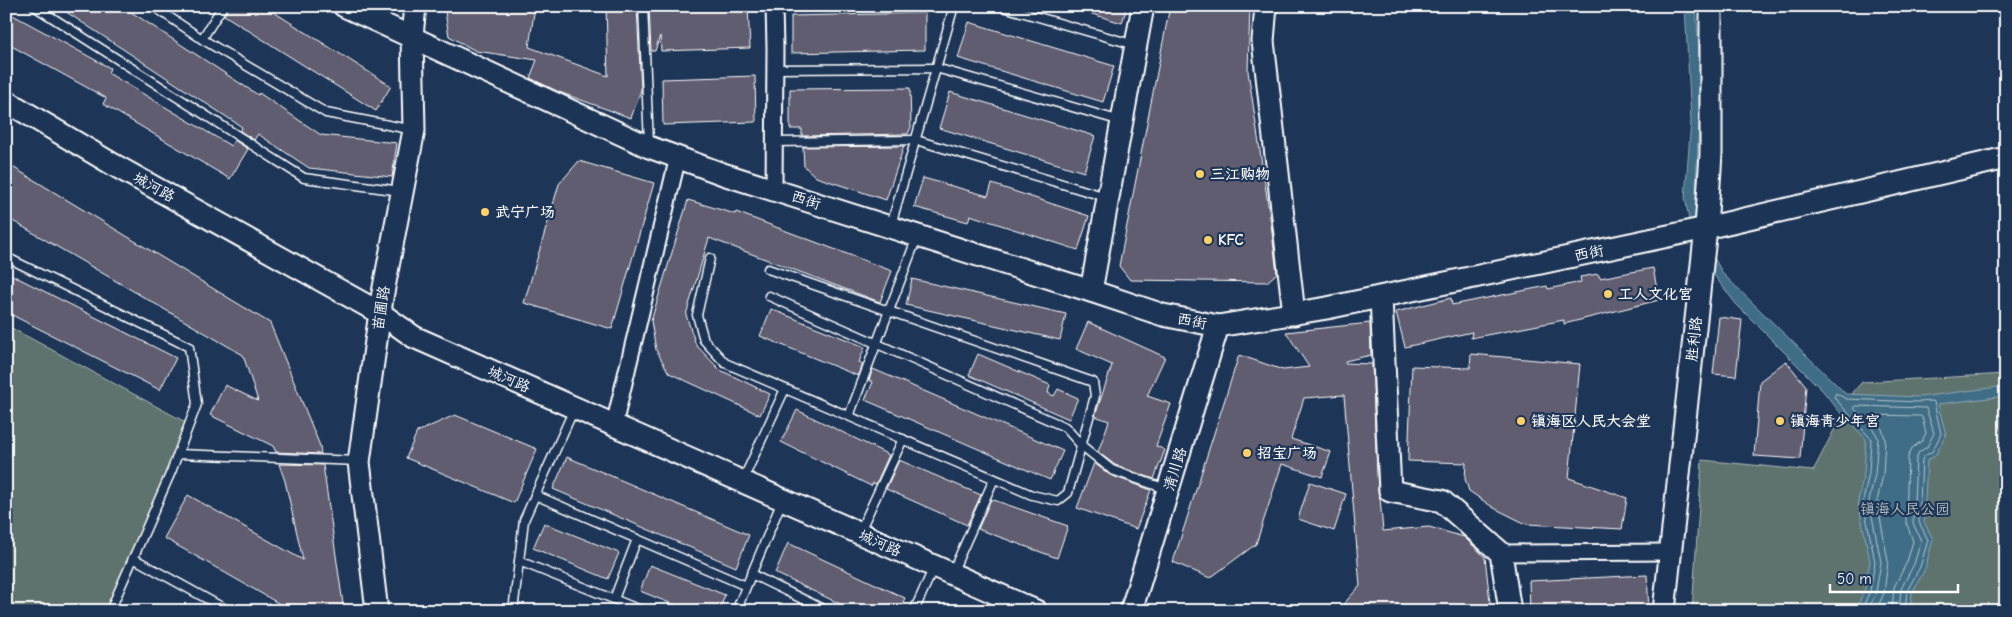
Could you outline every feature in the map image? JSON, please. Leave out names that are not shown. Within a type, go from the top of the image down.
[{"type":"street","name":"西街","points":[[344,6],[649,147],[774,190],[1091,291],[1163,316],[1218,326],[1382,297],[1706,228],[2006,158]]},
{"type":"street","name":"苗圃路","points":[[376,611],[359,462],[380,314],[414,130],[412,36],[416,6]]},
{"type":"street","points":[[774,6],[774,190]]},
{"type":"street","points":[[1091,291],[1143,6]]},
{"type":"street","points":[[1266,6],[1263,41],[1294,314]]},
{"type":"street","name":"胜利路","points":[[1664,611],[1706,228],[1711,154],[1711,6]]},
{"type":"street","name":"城河路","points":[[6,101],[114,165],[380,314],[414,337],[1036,611]]},
{"type":"street","points":[[614,425],[678,157]]},
{"type":"street","points":[[1382,297],[1390,491],[1442,501],[1501,553],[1510,611]]},
{"type":"street","name":"清川路","points":[[1131,611],[1218,326]]},
{"type":"street","points":[[1501,553],[1670,552]]},
{"type":"lane","points":[[34,6],[304,178],[402,191]]},
{"type":"lane","points":[[153,6],[202,39],[326,113],[414,130]]},
{"type":"lane","points":[[202,39],[223,6]]},
{"type":"lane","points":[[643,6],[649,147]]},
{"type":"lane","points":[[891,227],[954,6]]},
{"type":"lane","points":[[1000,6],[1136,45]]},
{"type":"lane","points":[[775,69],[936,68],[1122,121]]},
{"type":"lane","points":[[774,142],[916,140],[1108,198]]},
{"type":"lane","points":[[848,416],[917,236]]},
{"type":"lane","points":[[6,257],[189,347],[197,404],[178,454],[110,611]]},
{"type":"lane","points":[[710,258],[697,315],[704,340],[725,363],[1032,495],[1058,501],[1068,493],[1095,396],[1093,382],[768,269]]},
{"type":"lane","points":[[769,296],[1065,426],[1081,445],[1112,470],[1168,490]]},
{"type":"lane","points":[[742,482],[785,389]]},
{"type":"lane","points":[[513,611],[524,520],[574,408]]},
{"type":"lane","points":[[859,533],[903,440]]},
{"type":"lane","points":[[178,454],[359,462]]},
{"type":"lane","points":[[914,611],[943,570],[994,478]]},
{"type":"lane","points":[[535,495],[746,586]]},
{"type":"lane","points":[[736,611],[782,500]]},
{"type":"lane","points":[[614,599],[637,539]]},
{"type":"lane","points":[[133,558],[229,611]]},
{"type":"lane","points":[[519,561],[639,610]]},
{"type":"lane","points":[[751,574],[828,611]]},
{"type":"green space","points":[[6,325],[189,424],[110,611],[6,611]]},
{"type":"green space","name":"镇海人民公园","points":[[2006,374],[2006,611],[1692,611],[1702,460],[1813,471],[1854,391],[1862,382]]},
{"type":"water","points":[[1685,6],[1696,6],[1701,82],[1696,186],[1712,254],[1723,274],[1846,394],[1919,397],[2006,386],[2006,396],[1938,404],[1946,435],[1935,456],[1927,460],[1924,522],[1933,539],[1925,569],[1912,593],[1910,611],[1855,611],[1865,589],[1870,561],[1858,501],[1864,473],[1866,439],[1838,410],[1823,391],[1736,304],[1694,249],[1685,197],[1691,121]]},
{"type":"building","points":[[57,6],[122,6],[258,95],[259,93],[321,135],[397,143],[392,177],[309,168],[258,134],[254,140],[240,131],[242,127]]},
{"type":"building","points":[[229,6],[264,6],[391,86],[376,111],[224,15]]},
{"type":"building","points":[[444,6],[535,6],[529,47],[608,76],[606,6],[637,6],[641,90],[631,118],[559,92],[530,78],[537,60],[476,51],[449,36]]},
{"type":"building","points":[[649,6],[748,6],[750,48],[661,51],[660,36],[655,51],[651,51]]},
{"type":"building","points":[[1080,6],[1127,6],[1122,23],[1079,10]]},
{"type":"building","name":"三江购物","points":[[1170,6],[1250,6],[1248,71],[1277,273],[1267,282],[1130,280],[1119,266]]},
{"type":"building","points":[[925,13],[925,50],[791,53],[791,16]]},
{"type":"building","points":[[11,14],[110,68],[108,73],[231,146],[234,140],[248,149],[230,179],[103,104],[106,98],[6,43],[6,23]]},
{"type":"building","points":[[969,22],[1114,66],[1103,102],[958,58]]},
{"type":"building","points":[[755,76],[756,122],[663,125],[662,79]]},
{"type":"building","points":[[910,88],[911,127],[908,134],[802,136],[802,129],[790,129],[790,89]]},
{"type":"building","points":[[950,92],[1095,136],[1084,172],[939,128]]},
{"type":"building","points":[[904,146],[886,200],[816,177],[804,166],[803,147]]},
{"type":"building","points":[[579,161],[654,183],[612,329],[524,303],[559,184]]},
{"type":"building","points":[[6,163],[270,323],[320,446],[321,454],[276,452],[273,446],[210,415],[225,385],[258,401],[243,355],[6,217]]},
{"type":"building","points":[[923,178],[988,196],[992,184],[1089,216],[1078,250],[970,215],[968,222],[914,207]]},
{"type":"building","points":[[688,200],[735,214],[736,212],[892,271],[880,302],[709,238],[686,315],[696,345],[720,370],[770,394],[760,415],[669,373],[656,350],[651,321]]},
{"type":"building","points":[[1653,268],[1659,300],[1564,324],[1564,320],[1471,338],[1472,332],[1405,347],[1396,312],[1451,298],[1452,305],[1547,286],[1548,289],[1581,282],[1580,277],[1598,274],[1600,278]]},
{"type":"building","points":[[6,272],[176,358],[160,390],[6,312]]},
{"type":"building","points":[[912,279],[1066,314],[1060,340],[906,305]]},
{"type":"building","points":[[771,309],[865,347],[859,362],[863,364],[858,376],[760,336]]},
{"type":"building","points":[[1719,317],[1742,320],[1736,376],[1713,374]]},
{"type":"building","points":[[1088,322],[1165,357],[1147,396],[1171,404],[1156,446],[1165,450],[1154,479],[1115,465],[1098,452],[1109,421],[1095,416],[1112,365],[1076,349]]},
{"type":"building","name":"招宝广场","points":[[1370,323],[1371,355],[1345,361],[1345,363],[1372,364],[1378,492],[1383,531],[1429,527],[1464,537],[1485,557],[1491,611],[1337,611],[1360,586],[1344,395],[1304,398],[1291,439],[1331,452],[1322,477],[1282,464],[1256,544],[1210,578],[1173,562],[1239,355],[1283,370],[1309,367],[1286,332]]},
{"type":"building","points":[[978,354],[1050,385],[1048,393],[1054,396],[1058,389],[1078,398],[1069,419],[969,375]]},
{"type":"building","name":"镇海区人民大会堂","points":[[1471,354],[1580,364],[1569,478],[1627,498],[1622,529],[1526,524],[1494,508],[1469,491],[1465,479],[1466,463],[1408,461],[1412,366],[1470,368]]},
{"type":"building","name":"镇海青少年宫","points":[[1786,361],[1806,386],[1800,459],[1754,456],[1760,381]]},
{"type":"building","points":[[873,369],[1063,451],[1050,480],[865,400],[873,382],[869,380]]},
{"type":"building","points":[[797,410],[889,455],[876,484],[873,483],[871,486],[781,442]]},
{"type":"building","points":[[455,415],[537,449],[514,503],[406,458],[417,432]]},
{"type":"building","points":[[567,457],[749,535],[736,567],[553,489]]},
{"type":"building","points":[[899,460],[981,495],[967,525],[886,489]]},
{"type":"building","points":[[1094,463],[1110,475],[1151,490],[1136,529],[1077,508]]},
{"type":"building","points":[[279,464],[323,465],[344,611],[292,611],[164,538],[188,495],[303,560],[285,481]]},
{"type":"building","points":[[1310,482],[1346,494],[1334,531],[1298,519]]},
{"type":"building","points":[[991,499],[1068,526],[1057,558],[978,529]]},
{"type":"building","points":[[544,523],[619,553],[608,579],[533,548]]},
{"type":"building","points":[[788,543],[905,598],[899,611],[855,611],[775,573]]},
{"type":"building","points":[[650,565],[725,595],[719,611],[689,611],[640,591]]},
{"type":"building","points":[[1647,575],[1649,611],[1530,611],[1529,581]]},
{"type":"place","name":"三江购物","points":[[1200,174]]},
{"type":"place","name":"武宁广场","points":[[485,212]]},
{"type":"place","name":"KFC","points":[[1208,240]]},
{"type":"place","name":"工人文化宫","points":[[1608,294]]},
{"type":"place","name":"镇海区人民大会堂","points":[[1521,421]]},
{"type":"place","name":"镇海青少年宫","points":[[1780,421]]},
{"type":"place","name":"招宝广场","points":[[1247,453]]}]
